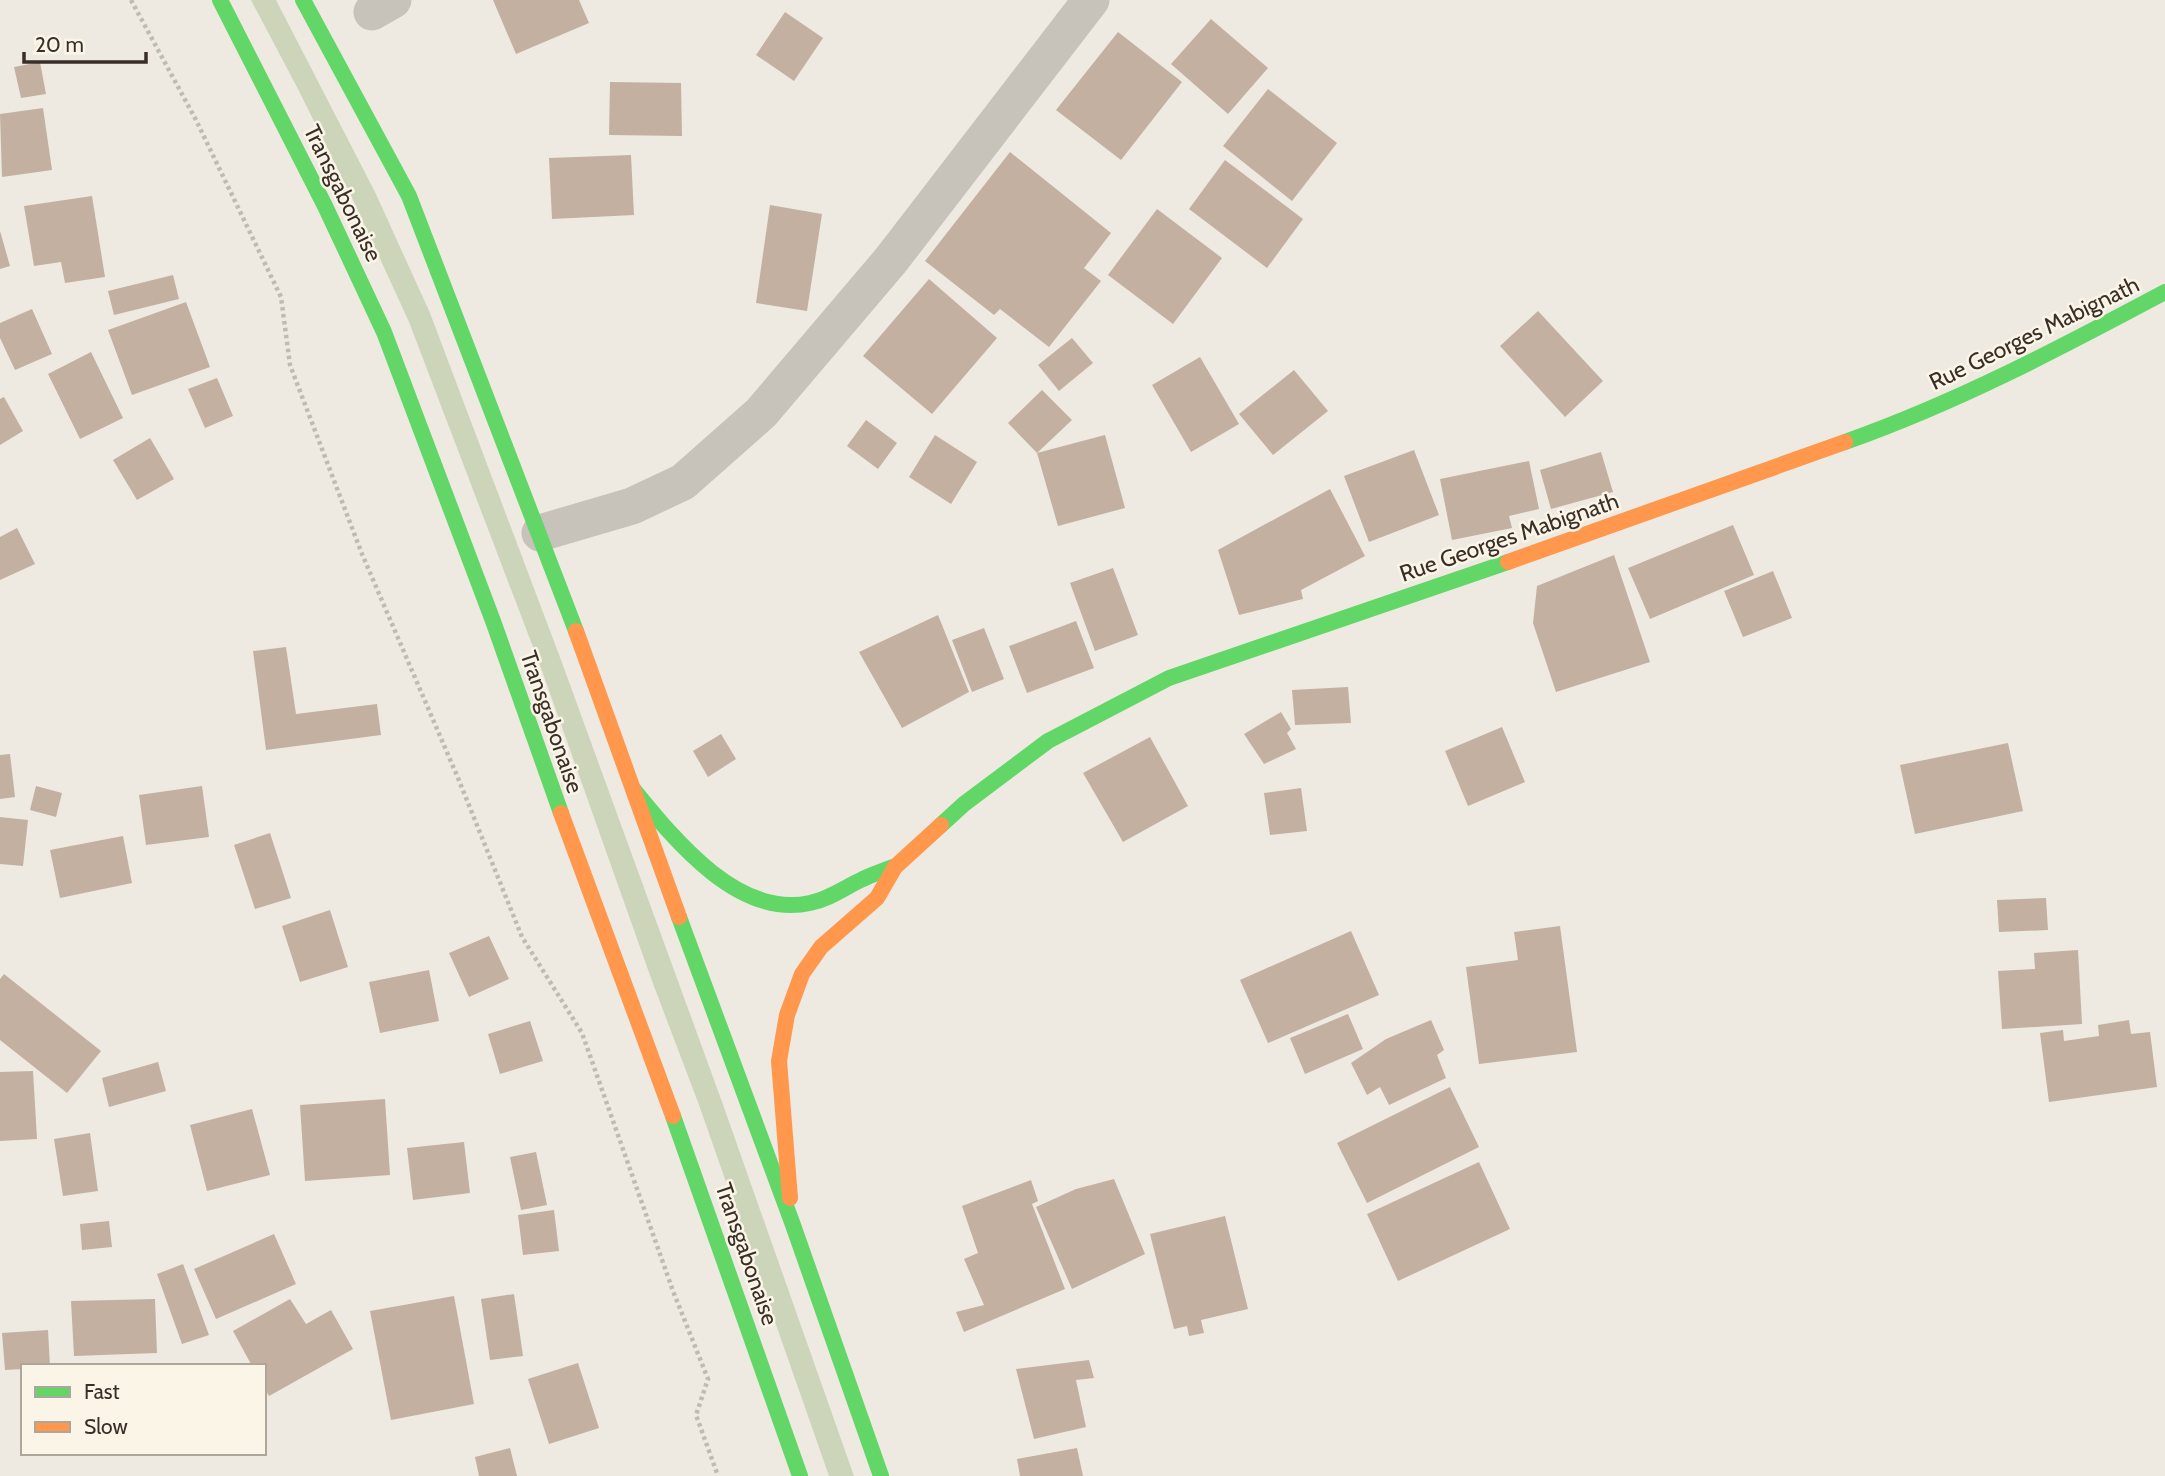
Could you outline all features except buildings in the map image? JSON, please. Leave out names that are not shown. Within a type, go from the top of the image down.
[{"type":"main road","name":"Transgabonaise","points":[[220,0],[325,206],[384,332],[647,1042],[800,1476]]},
{"type":"main road","points":[[303,0],[409,196],[567,604],[630,786],[793,1225],[881,1476]]},
{"type":"main road","name":"Rue Georges Mabignath","points":[[895,867],[964,804],[1048,741],[1169,678],[1608,527],[1902,422],[2016,371],[2165,292]]},
{"type":"main road","points":[[630,786],[668,832],[710,873],[764,901],[799,905],[833,897],[864,879],[895,867]]},
{"type":"main road","points":[[793,1225],[779,1060],[787,1015],[802,974],[821,947],[877,898],[895,867]]},
{"type":"street","points":[[540,533],[632,506],[683,482],[761,412],[891,260],[1091,0]]},
{"type":"path","points":[[131,0],[202,132],[281,297],[290,365],[362,554],[458,778],[522,937],[582,1033],[673,1291],[708,1379],[696,1415],[718,1476]]},
{"type":"green space","points":[[251,0],[276,0],[375,192],[430,313],[561,660],[721,1099],[854,1476],[829,1476],[699,1105],[541,668],[409,322],[354,202]]},
{"type":"traffic: fast","points":[[220,0],[325,206],[384,332],[493,621],[561,813]]},
{"type":"traffic: fast","points":[[303,0],[409,196],[576,631]]},
{"type":"traffic: fast","points":[[1845,442],[1968,392],[2165,292]]},
{"type":"traffic: fast","points":[[941,825],[964,804],[1048,741],[1169,678],[1508,562]]},
{"type":"traffic: fast","points":[[634,790],[688,852],[733,887],[758,899],[783,905],[810,903],[893,867]]},
{"type":"traffic: fast","points":[[679,917],[793,1225],[881,1476]]},
{"type":"traffic: fast","points":[[673,1116],[800,1476]]},
{"type":"traffic: slow","points":[[1508,562],[1845,442]]},
{"type":"traffic: slow","points":[[576,631],[679,917]]},
{"type":"traffic: slow","points":[[561,813],[673,1116]]},
{"type":"traffic: slow","points":[[790,1198],[779,1061],[787,1015],[802,974],[821,947],[877,898],[895,867],[941,825]]}]
